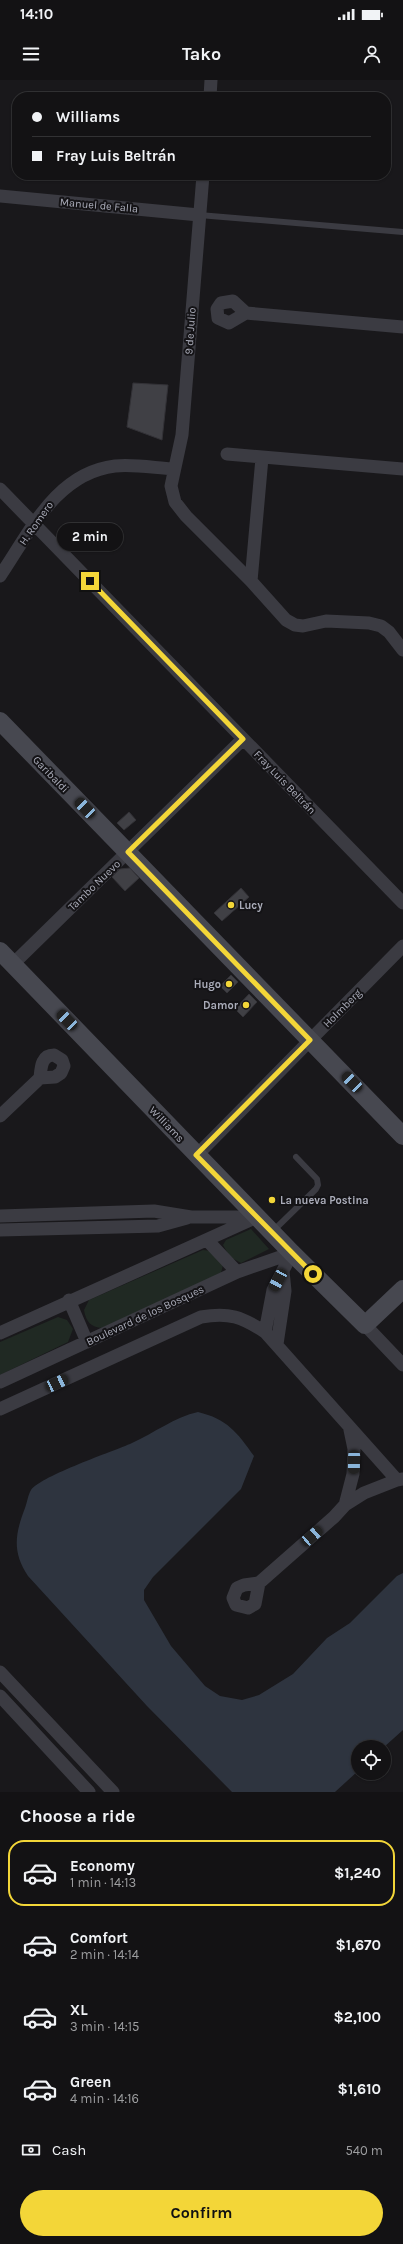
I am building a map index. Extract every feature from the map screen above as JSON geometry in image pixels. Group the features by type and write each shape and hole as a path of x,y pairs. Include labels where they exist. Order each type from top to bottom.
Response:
{"street":[{"path":"211,92 212,80"},
{"name":"9 de Julio","path":"202,180 182,436 171,486 179,508 251,581"},
{"name":"Manuel de Falla","path":"0,196 199,214"},
{"path":"246,313 403,327"},
{"path":"228,454 403,470"},
{"path":"262,458 251,581 286,620 295,625 303,626 326,621 369,623 381,626 389,632 403,650"},
{"name":"H. Romero","path":"0,576 46,507 63,490 78,479 98,469 117,466 174,469"},
{"name":"Fray Luis Beltrán","path":"0,489 403,903"},
{"name":"Garibaldi","path":"0,722 403,1136"},
{"name":"Tambo Nuevo","path":"13,964 243,739"},
{"name":"Holmberg","path":"196,1155 403,946"},
{"name":"Williams","path":"0,951 196,1155 403,1365"},
{"path":"0,1116 40,1078"},
{"path":"0,1216 154,1211 191,1217 257,1217"},
{"path":"0,1230 158,1226 191,1217"},
{"path":"0,1333 69,1300 257,1217"},
{"path":"207,1240 238,1272"},
{"path":"265,1332 273,1290 292,1253"},
{"name":"Boulevard de los Bosques","path":"0,1382 238,1272 292,1253"},
{"path":"277,1344 285,1291 283,1271"},
{"path":"365,1325 403,1289"},
{"path":"69,1300 87,1342"},
{"path":"0,1409 201,1316 216,1314 232,1316 247,1320 265,1332 277,1344 350,1430 400,1480"},
{"path":"345,1505 353,1474 354,1449 350,1430"},
{"path":"259,1584 334,1517 345,1505 380,1485 400,1480"},
{"path":"0,1672 113,1792"},
{"path":"0,1696 89,1792"}],"lane":[{"path":"199,214 403,232"},
{"path":"272,1232 318,1184 317,1179 296,1157"}],"shaded area":[{"path":"251,1229 269,1249 241,1263 230,1257 223,1245 226,1240"},
{"path":"203,1250 211,1251 223,1265 221,1273 102,1328 92,1325 86,1318 84,1310 89,1300"},
{"path":"58,1317 67,1320 73,1329 68,1342 0,1375 0,1342"},
{"path":"198,1412 217,1418 236,1433 254,1456 241,1489 153,1577 144,1590 144,1600 171,1646 205,1686 220,1696 242,1700 259,1695 293,1674 327,1638 350,1623 397,1576 403,1573 403,1730 391,1741 351,1740 351,1777 335,1792 232,1792 147,1706 28,1576 19,1559 17,1551 17,1535 19,1526 30,1492 38,1484 78,1464 132,1443 189,1414"}],"building":[{"path":"133,383 168,385 162,440 127,427"},
{"path":"129,812 136,820 124,830 117,823"},
{"path":"130,868 139,878 125,891 112,877 120,869"},
{"name":"Lucy","path":"241,888 249,897 222,921 214,913"},
{"name":"Hugo","path":"231,975 238,982 227,993 220,986"},
{"name":"Damor","path":"249,994 257,1002 243,1017 235,1009"}],"place":[{"name":"Lucy","path":"231,905"},
{"name":"Hugo","path":"229,984"},
{"name":"Damor","path":"246,1005"},
{"name":"La nueva Postina","path":"272,1200"}],"route":[{"path":"90,581 243,739 128,852 310,1040 196,1155 313,1274"}]}
